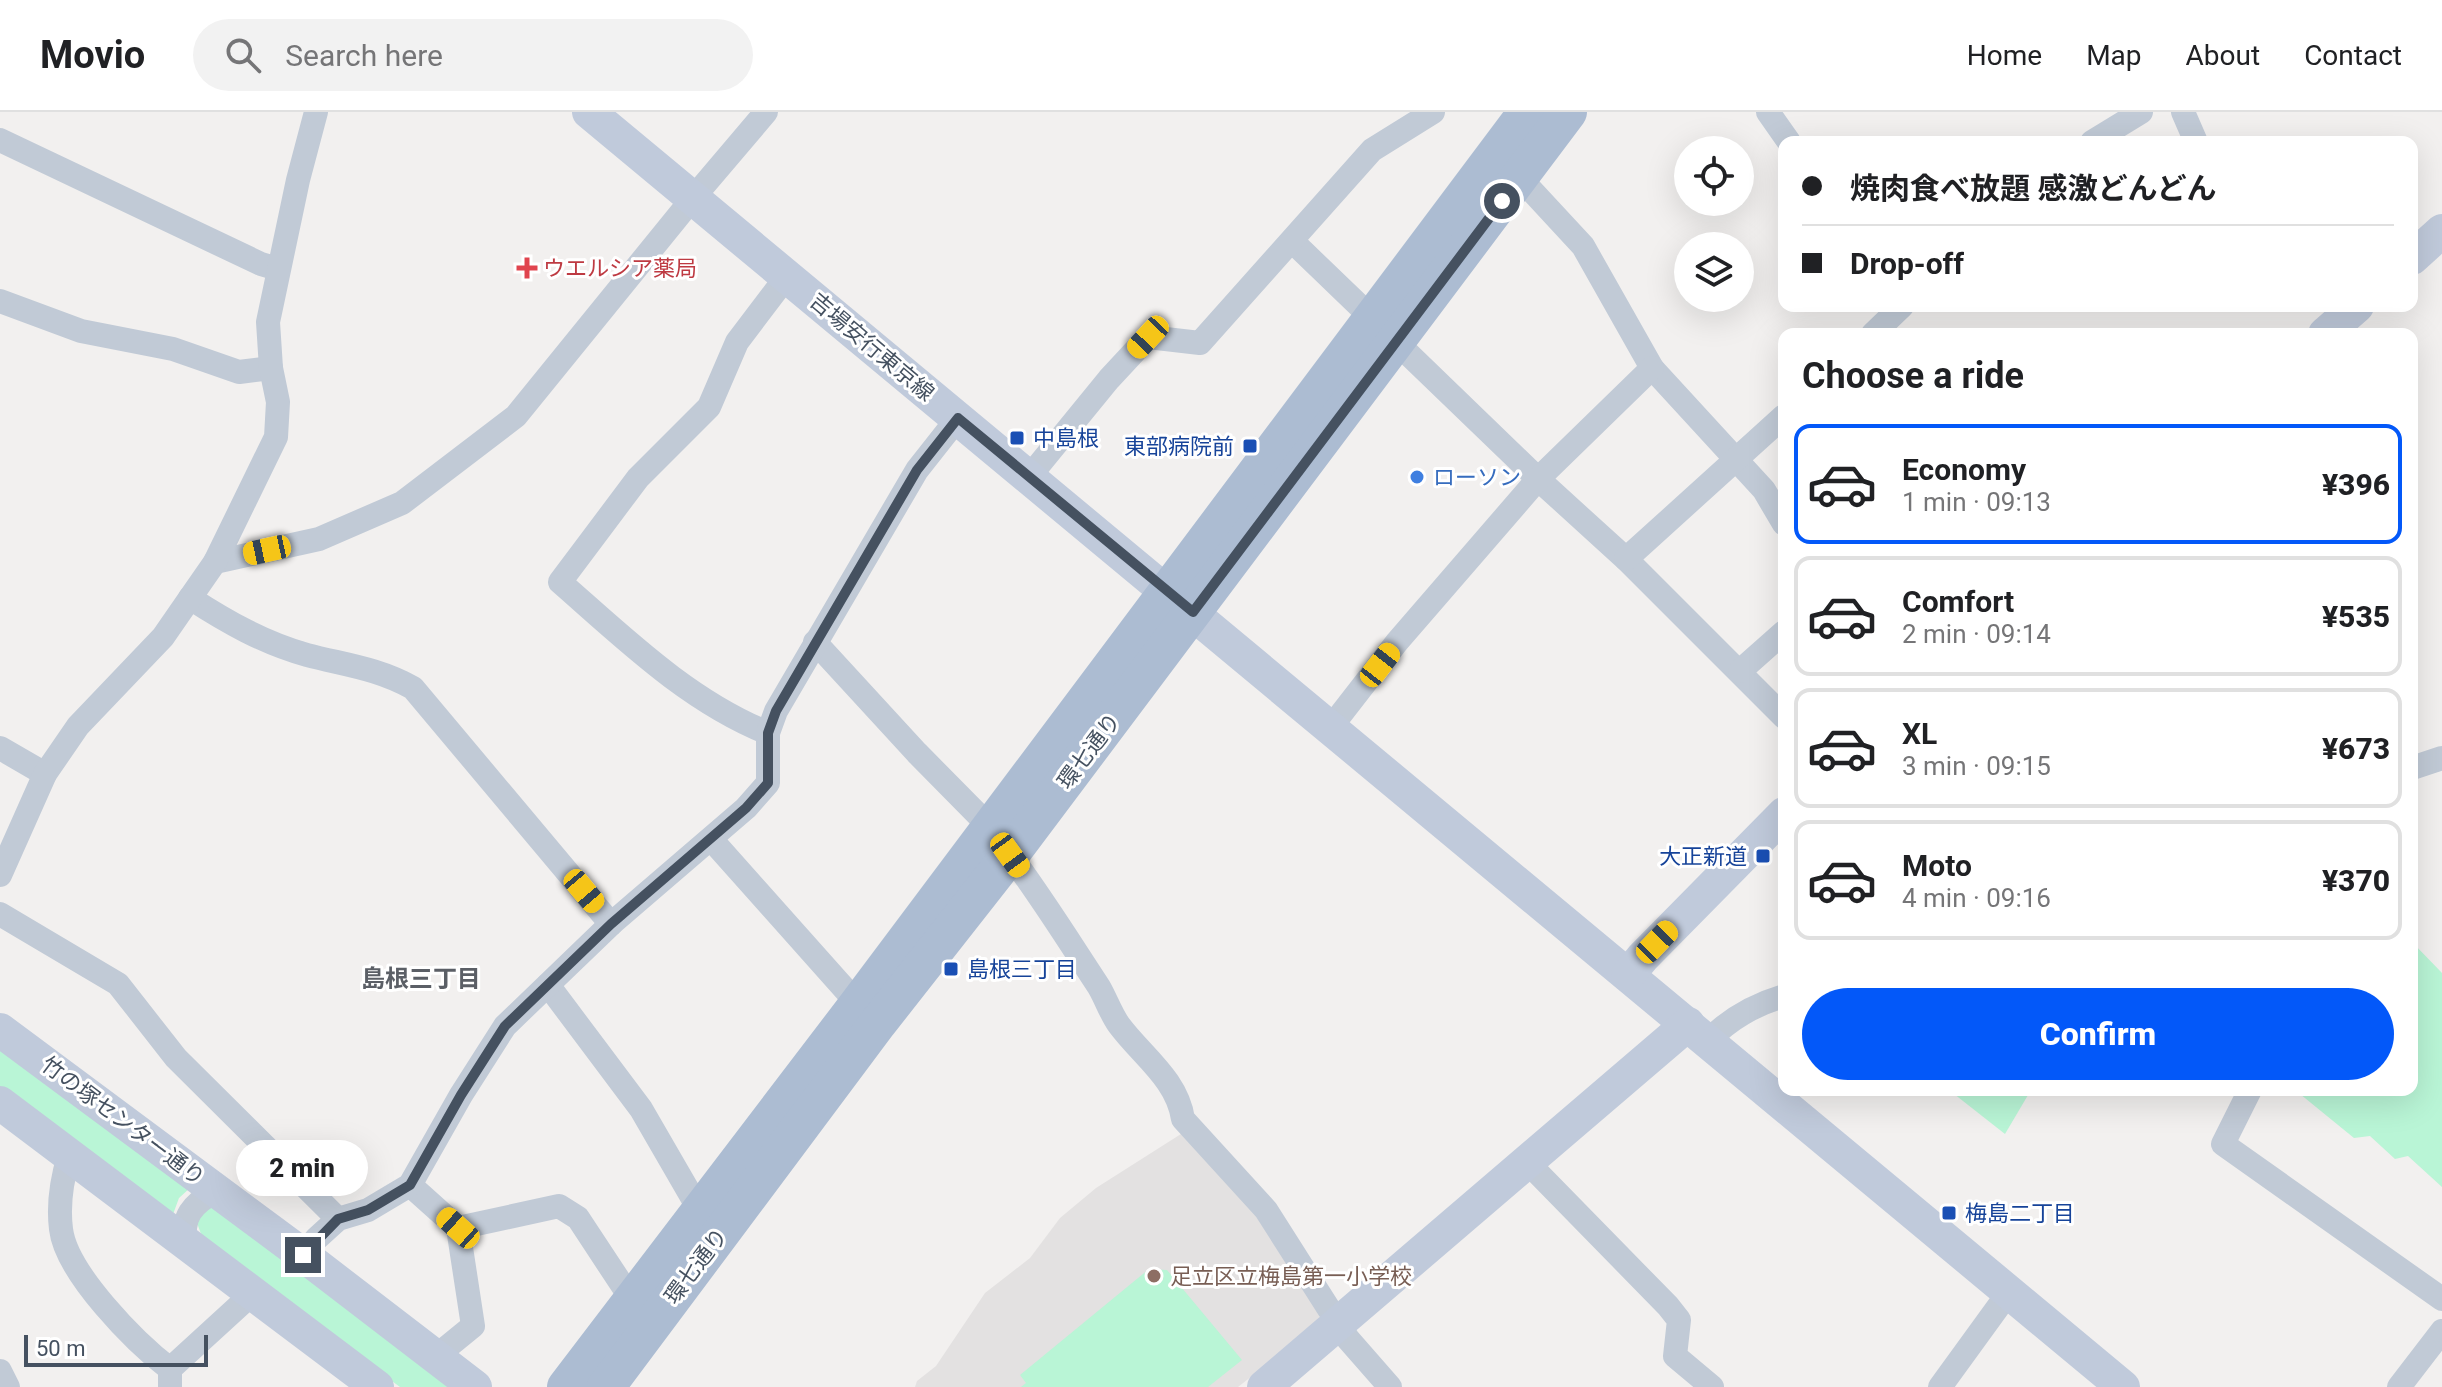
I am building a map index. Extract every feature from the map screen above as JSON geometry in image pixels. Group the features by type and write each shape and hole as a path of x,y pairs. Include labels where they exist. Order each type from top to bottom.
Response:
{"main road":[{"name":"環七通り","path":"606,1387 878,1023 1000,841 1384,330 1527,112"},
{"name":"環七通り","path":"1384,330 1519,177 1568,112"},
{"name":"環七通り","path":"566,1387 858,1004 1000,841"}],"street":[{"path":"0,875 45,774 78,726 163,637 215,562 276,437 278,402 271,368 268,322 311,123 316,112"},
{"name":"吉場安行東京線","path":"589,112 2123,1387"},
{"path":"215,562 319,539 402,503 516,416 766,112"},
{"path":"1029,477 1109,379 1148,337 1200,343 1372,150 1391,123 1433,112"},
{"path":"1768,112 1785,136"},
{"path":"2102,136 2141,112"},
{"path":"2183,112 2193,136"},
{"path":"0,140 261,264 278,269"},
{"path":"1519,177 1583,246 1652,368 1764,490 1778,514"},
{"path":"2418,253 2442,231"},
{"path":"1292,241 1538,479 1626,559 1778,711"},
{"path":"768,733 739,722 649,660 560,582 638,478 709,407 737,342 787,276"},
{"path":"0,301 81,331 173,349 239,372 271,368"},
{"path":"1879,328 1895,312"},
{"path":"1331,727 1397,642 1538,479 1652,368"},
{"path":"303,1255 338,1219 368,1210 410,1185 505,1026 611,924 746,808 768,783 768,733 776,711 917,470 958,418"},
{"path":"1626,559 1778,421"},
{"path":"190,598 228,623 263,640 305,654 388,674 413,688 611,924"},
{"path":"1740,671 1778,637"},
{"path":"815,642 1000,841 1058,923 1118,1023 1170,1083 1181,1104 1183,1119 1266,1210 1348,1339 1390,1387"},
{"path":"0,748 45,774"},
{"path":"2418,766 2442,758"},
{"path":"1628,975 1778,820"},
{"path":"711,839 858,1004"},
{"path":"0,914 118,984 176,1058 338,1219"},
{"path":"548,985 641,1109 700,1211"},
{"path":"1264,1387 1526,1161 1698,1032 1724,1024 1759,1004 1778,998"},
{"name":"竹の塚センター通り","path":"0,1030 475,1387"},
{"path":"2247,1096 2223,1144 2442,1299"},
{"path":"0,1103 377,1387"},
{"path":"69,1156 62,1180 61,1231 76,1267 112,1314 170,1378 252,1294"},
{"path":"1526,1161 1668,1306 1679,1320 1675,1356 1712,1387"},
{"path":"410,1185 458,1228 473,1326 435,1357"},
{"path":"186,1244 184,1221 189,1211 196,1202 216,1191"},
{"path":"458,1228 559,1206 578,1218 632,1300"},
{"path":"1940,1387 2009,1292"},
{"path":"2399,1387 2442,1331"},
{"path":"0,1371 8,1387"}],"shaded area":[{"name":"足立区立梅島第一小学校","path":"1181,1134 1268,1223 1321,1308 1318,1324 1238,1387 915,1387 917,1381 936,1366 985,1293 1030,1258 1060,1218 1096,1188"}],"green space":[{"path":"2418,948 2442,973 2442,1187 2408,1156 2395,1159 2370,1136 2354,1138 2302,1096 2418,1096"},
{"path":"0,1037 191,1187 179,1198 172,1217 0,1089"},
{"path":"1957,1096 2027,1096 2005,1134"},
{"path":"221,1203 458,1387 400,1387 204,1242 197,1223 204,1209"},
{"path":"1149,1269 1167,1270 1242,1360 1208,1387 1021,1387 1026,1383 1020,1375"}],"place":[{"name":"ウエルシア薬局","path":"527,268"},
{"name":"中島根","path":"1017,438"},
{"name":"東部病院前","path":"1250,446"},
{"name":"ローソン","path":"1417,477"},
{"name":"大正新道","path":"1763,856"},
{"name":"島根三丁目","path":"951,969"},
{"name":"梅島二丁目","path":"1949,1213"},
{"name":"足立区立梅島第一小学校","path":"1154,1276"}],"district":[{"name":"島根三丁目","path":"421,979"}],"route":[{"path":"303,1255 338,1219 368,1210 410,1185 505,1026 611,924 746,808 768,783 768,733 776,711 917,470 958,418 1193,612 1502,201"}]}
